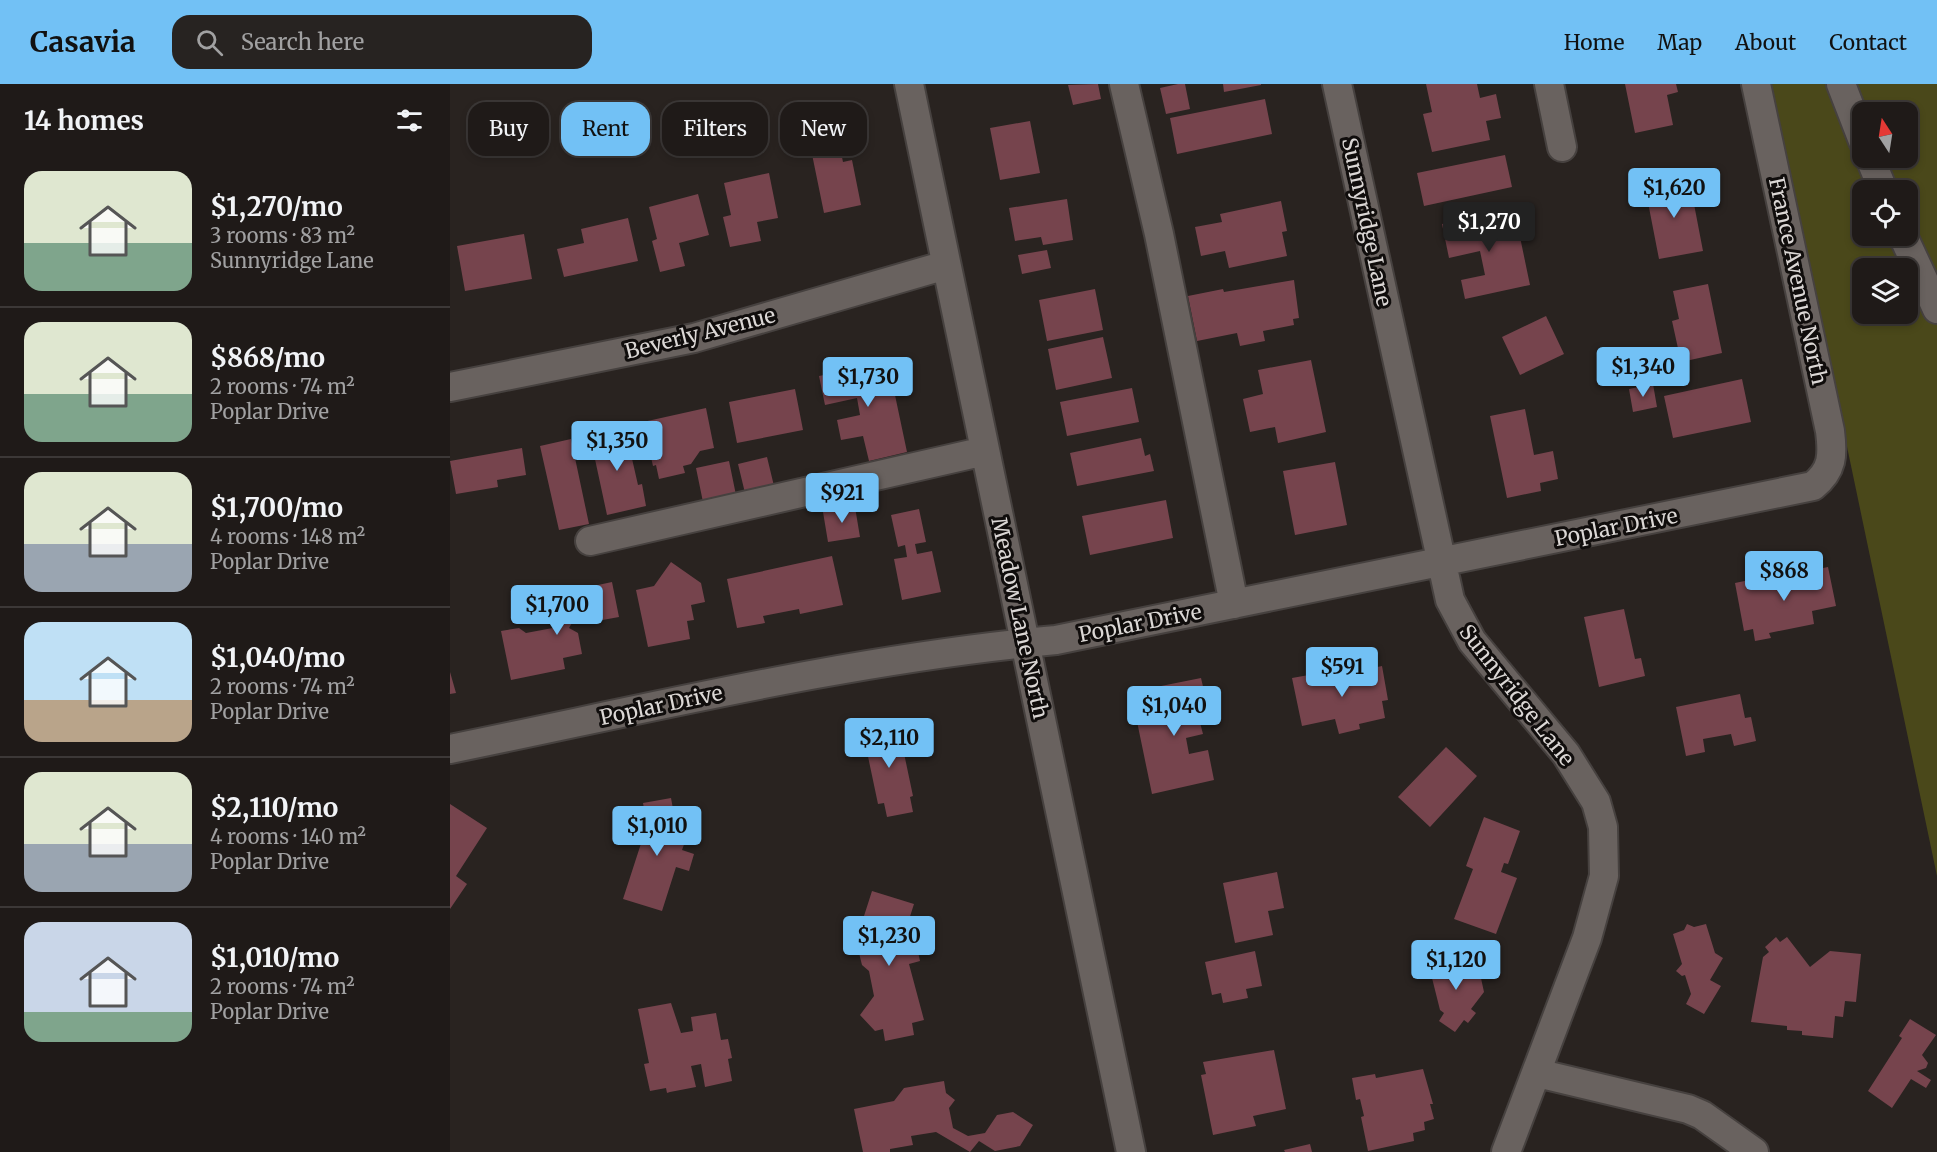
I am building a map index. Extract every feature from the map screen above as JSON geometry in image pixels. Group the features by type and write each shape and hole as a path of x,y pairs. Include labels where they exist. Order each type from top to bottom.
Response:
{"street":[{"name":"Meadow Lane North","path":"909,84 1131,1152"},
{"path":"1124,84 1159,234 1234,604"},
{"name":"Sunnyridge Lane","path":"1337,84 1450,600 1460,622 1566,754 1596,802 1603,827 1604,876 1587,938 1538,1073 1506,1152"},
{"path":"1549,84 1562,147"},
{"name":"France Avenue North","path":"1756,84 1830,431 1832,449 1830,468 1825,477"},
{"path":"1841,84 1852,112"},
{"path":"1908,246 1937,309"},
{"name":"Beverly Avenue","path":"450,387 694,338 946,265"},
{"path":"590,541 985,451"},
{"name":"Poplar Drive","path":"450,749 778,679 1056,640 1799,491 1813,486 1825,477"},
{"path":"1538,1073 1688,1109 1712,1121 1754,1152"}],"shaded area":[{"path":"1771,84 1937,84 1937,876"}],"building":[{"path":"1098,84 1101,99 1073,105 1068,85"},
{"path":"1185,84 1190,109 1166,114 1160,88"},
{"path":"1223,84 1261,84 1261,85 1224,92"},
{"path":"1426,84 1477,84 1480,98 1496,94 1501,118 1486,121 1490,140 1432,152 1423,114 1432,112"},
{"path":"1625,84 1676,84 1678,92 1667,95 1673,125 1635,133"},
{"path":"1265,99 1272,134 1177,154 1170,118"},
{"path":"1030,121 1040,173 1000,180 990,128"},
{"path":"1505,155 1512,187 1424,206 1417,173"},
{"path":"812,156 842,156 843,162 852,160 861,205 824,213"},
{"path":"769,173 778,218 757,222 761,241 730,247 723,217 731,215 724,183"},
{"path":"1689,178 1703,251 1659,259 1645,187"},
{"path":"698,194 709,235 679,243 685,266 660,272 652,241 657,239 649,207"},
{"path":"1067,199 1073,240 1043,245 1041,237 1015,241 1009,208"},
{"path":"1281,201 1287,231 1282,232 1287,256 1229,268 1225,251 1201,256 1195,227 1222,222 1220,214"},
{"path":"1509,210 1515,238 1520,237 1530,285 1465,299 1461,280 1485,275 1480,251 1449,258 1442,224"},
{"path":"628,218 638,261 564,277 557,249 584,243 581,229"},
{"path":"524,234 532,279 465,291 457,246"},
{"path":"1047,250 1051,268 1022,274 1018,255"},
{"path":"1294,280 1299,318 1293,319 1294,325 1263,331 1265,341 1240,346 1237,333 1197,341 1188,296"},
{"path":"1708,284 1722,353 1681,362 1672,321 1679,319 1673,291"},
{"path":"1095,289 1103,330 1047,341 1039,300"},
{"path":"1546,316 1564,354 1520,375 1502,337"},
{"path":"1103,337 1112,378 1056,390 1048,349"},
{"path":"1311,360 1326,432 1278,443 1275,427 1250,432 1243,399 1263,394 1258,370"},
{"path":"888,362 907,452 869,461 863,436 841,440 837,420 860,415 857,398 825,405 819,376"},
{"path":"1742,379 1751,422 1673,438 1664,396"},
{"path":"1653,384 1657,407 1633,412 1629,389"},
{"path":"1132,388 1139,422 1067,436 1060,402"},
{"path":"795,389 803,430 737,443 729,402"},
{"path":"706,408 714,448 700,451 691,464 683,466 685,473 659,479 656,465 653,466 643,422"},
{"path":"1525,409 1534,455 1553,451 1558,479 1540,483 1541,491 1507,498 1490,416"},
{"path":"625,428 638,485 642,484 646,506 607,515 590,436"},
{"path":"1141,438 1145,456 1150,454 1154,471 1077,486 1070,453"},
{"path":"571,439 589,524 559,530 540,446"},
{"path":"522,448 526,475 497,480 498,487 456,494 450,461"},
{"path":"767,457 774,486 745,493 738,464"},
{"path":"729,461 736,495 703,502 696,468"},
{"path":"1335,462 1347,525 1295,535 1283,471"},
{"path":"1166,500 1173,538 1090,555 1082,516"},
{"path":"855,507 860,537 828,542 823,512"},
{"path":"919,509 926,542 915,544 917,554 932,551 941,592 902,600 894,559 907,557 905,545 898,547 891,515"},
{"path":"832,556 843,605 800,614 799,609 763,616 765,623 737,628 727,579"},
{"path":"671,562 701,583 705,602 691,605 694,620 687,621 690,639 648,647 636,590 654,586"},
{"path":"1828,567 1836,606 1812,611 1814,624 1769,633 1771,638 1755,641 1753,629 1744,631 1735,583 1773,575 1775,583 1786,581 1785,576"},
{"path":"612,582 619,617 597,621 579,611 569,628 578,633 582,654 563,658 565,669 511,680 501,631 519,628 526,633 558,627 584,588"},
{"path":"1624,609 1635,659 1641,658 1645,676 1599,687 1584,617"},
{"path":"1382,666 1388,700 1382,701 1385,718 1359,724 1360,729 1339,734 1335,719 1302,726 1292,678 1348,668 1349,673"},
{"path":"450,672 456,693 450,694"},
{"path":"1201,678 1209,712 1198,715 1203,734 1186,738 1189,754 1208,750 1214,780 1152,794 1134,707 1159,702 1156,687"},
{"path":"1740,694 1745,718 1751,717 1756,741 1734,746 1731,734 1703,739 1705,752 1686,756 1676,707"},
{"path":"893,722 896,740 901,739 913,796 910,797 913,812 887,817 884,803 878,804 862,728"},
{"path":"1446,747 1477,776 1430,827 1398,797"},
{"path":"671,798 678,836 686,839 682,850 694,854 689,871 676,867 662,911 623,899 647,825 643,803"},
{"path":"450,804 487,828 456,876 467,884 450,909"},
{"path":"1484,817 1520,831 1508,864 1504,863 1501,872 1517,878 1496,934 1454,919 1473,869 1466,866"},
{"path":"1277,872 1284,908 1268,911 1273,935 1235,943 1223,883"},
{"path":"872,891 914,904 903,933 907,954 918,952 920,961 909,964 924,1020 912,1023 914,1035 885,1041 883,1029 875,1031 860,1015 874,996 869,971 862,965 856,941"},
{"path":"1687,924 1694,927 1706,924 1715,953 1723,958 1710,980 1721,986 1704,1014 1686,1004 1691,994 1685,975 1682,976 1676,971 1682,964 1673,934 1684,930"},
{"path":"1776,937 1780,942 1787,937 1810,967 1830,951 1861,954 1856,1002 1845,1001 1843,1017 1835,1016 1833,1038 1802,1035 1802,1031 1787,1030 1787,1026 1751,1022 1763,957 1769,952 1765,947"},
{"path":"1255,951 1262,986 1246,989 1248,998 1223,1003 1221,993 1212,995 1205,962"},
{"path":"1451,957 1453,969 1471,965 1479,969 1484,992 1471,1009 1476,1013 1468,1023 1464,1020 1455,1032 1439,1021 1444,1013 1440,1010 1428,962"},
{"path":"671,1003 681,1033 693,1031 691,1017 716,1013 721,1040 728,1039 732,1058 728,1059 732,1081 705,1087 701,1064 691,1066 696,1087 667,1093 666,1088 650,1091 644,1064 649,1063 638,1009"},
{"path":"1910,1019 1936,1035 1922,1055 1928,1063 1926,1068 1917,1071 1931,1080 1926,1088 1911,1079 1892,1108 1868,1091 1902,1038 1899,1036"},
{"path":"1274,1050 1286,1109 1253,1116 1256,1126 1213,1135 1201,1075 1206,1074 1203,1062"},
{"path":"1423,1069 1433,1104 1430,1104 1434,1119 1424,1122 1425,1130 1413,1133 1414,1141 1368,1151 1361,1117 1364,1116 1360,1099 1356,1100 1352,1078 1375,1074 1376,1078"},
{"path":"944,1081 946,1093 955,1100 949,1108 953,1128 968,1136 985,1133 997,1115 1013,1112 1033,1125 1020,1146 995,1151 979,1141 970,1152 936,1132 911,1136 913,1145 890,1149 890,1152 863,1152 854,1109 894,1101 904,1088"},
{"path":"1310,1144 1312,1152 1285,1152 1284,1150"}]}
